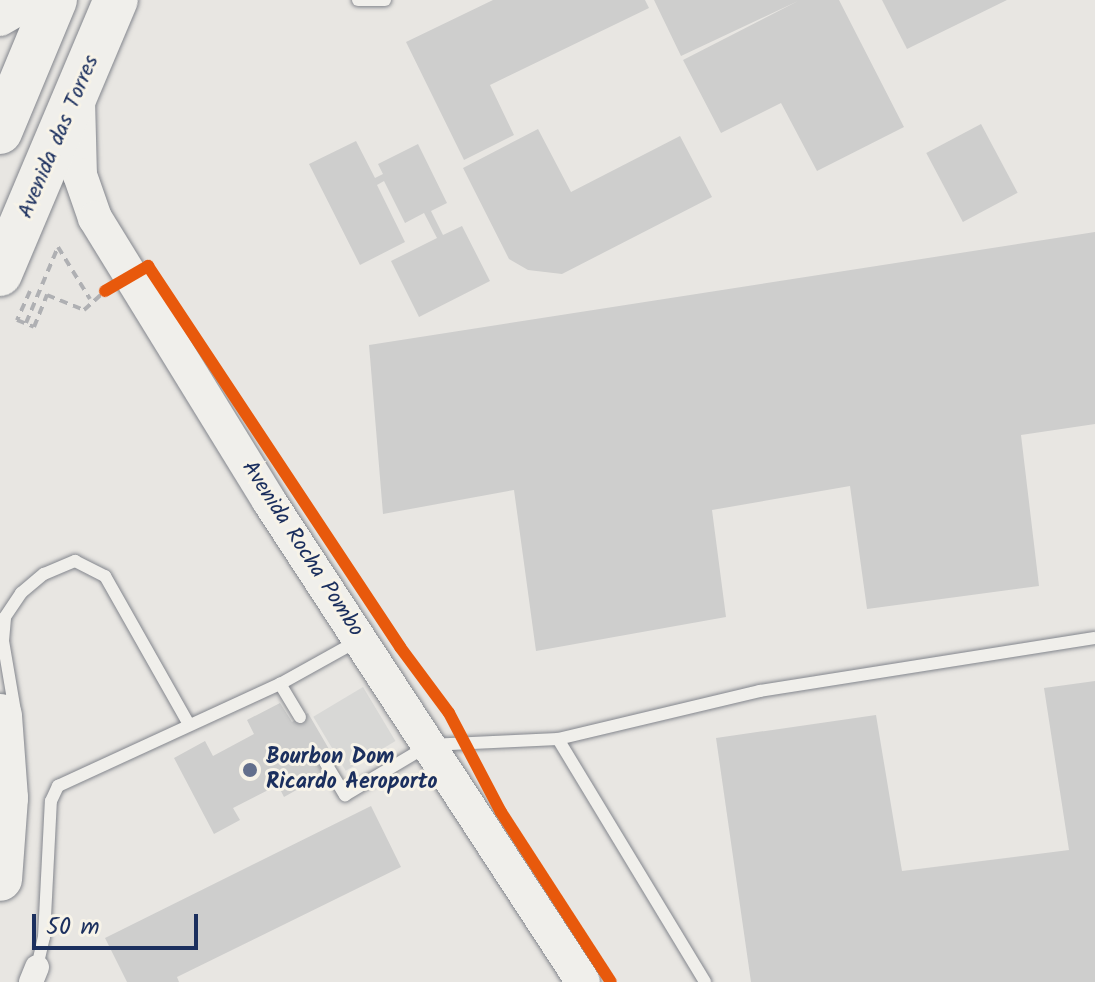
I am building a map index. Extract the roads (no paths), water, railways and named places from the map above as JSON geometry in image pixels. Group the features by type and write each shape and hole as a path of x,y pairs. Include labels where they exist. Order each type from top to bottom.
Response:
{"highway":[{"path":"0,132 55,0"},
{"name":"Avenida das Torres","path":"0,274 116,0"},
{"path":"0,716 4,762 0,879"}],"main road":[{"path":"0,19 33,0"},
{"name":"Avenida Rocha Pombo","path":"78,94 78,155 85,196 117,284 360,639 583,982"}],"lane":[{"path":"358,0 385,0"},
{"path":"4,762 15,740 16,707 3,641 5,617 21,593 44,574 75,561 105,576 188,723"},
{"path":"325,762 345,795 429,745 558,739 760,691 1095,638"},
{"path":"34,974 44,937 51,801 58,786 188,723 280,684 360,639"},
{"path":"280,684 300,717"},
{"path":"558,739 705,982"}],"place":[{"name":"Bourbon Dom Ricardo Aeroporto","path":"250,770"}]}
